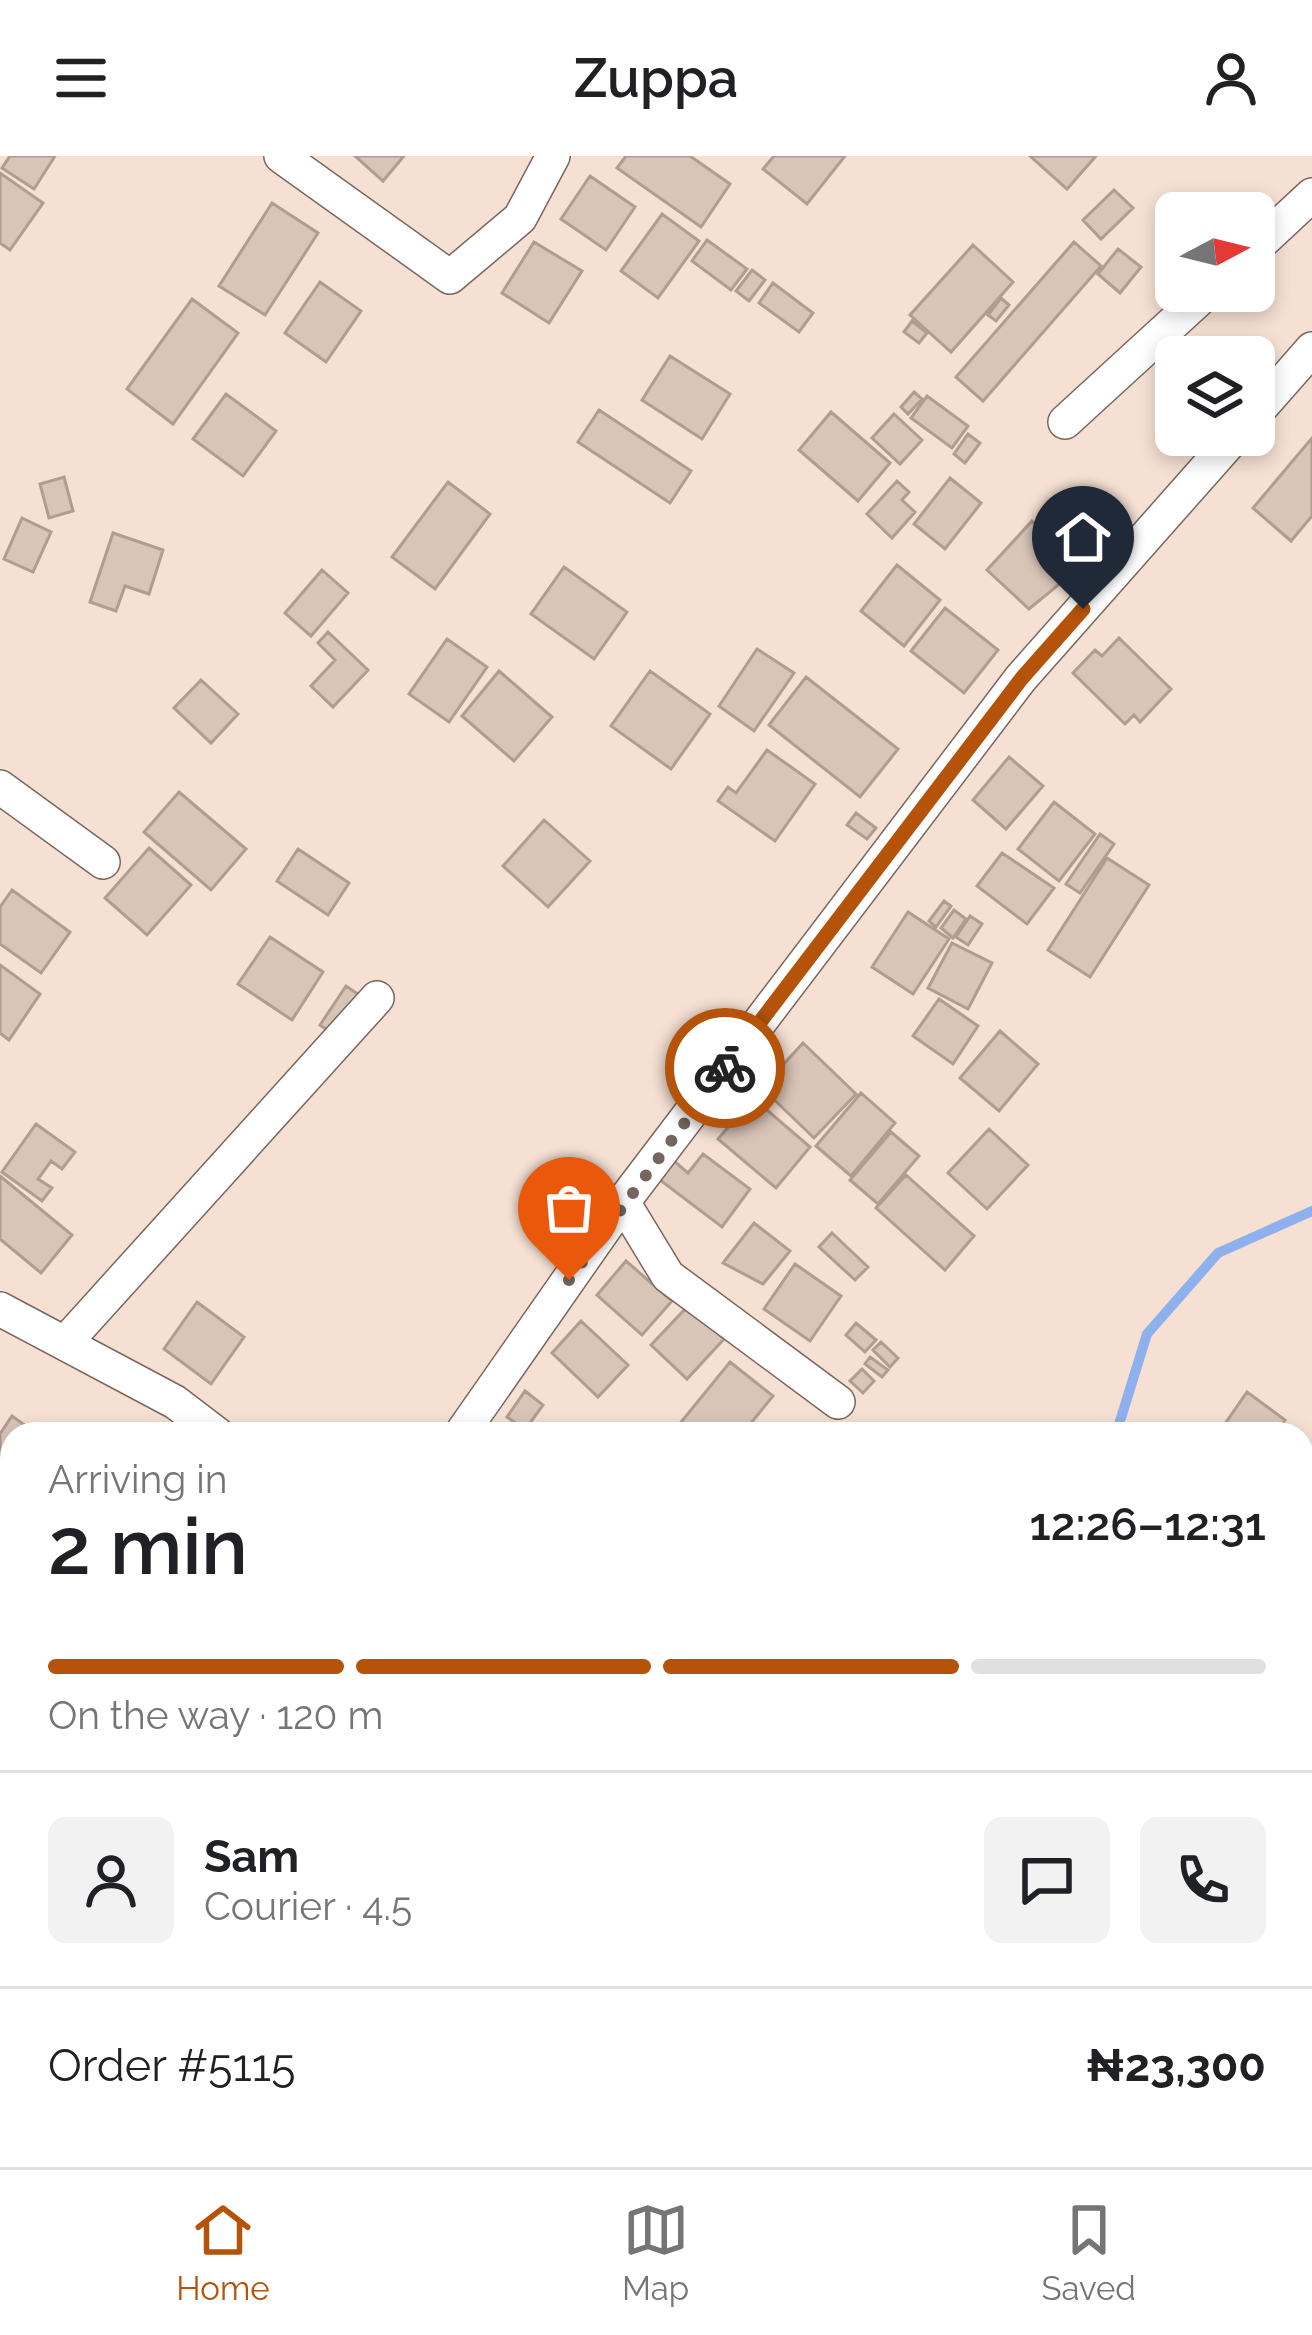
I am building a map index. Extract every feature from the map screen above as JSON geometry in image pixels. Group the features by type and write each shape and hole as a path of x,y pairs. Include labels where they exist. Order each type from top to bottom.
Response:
{"street":[{"path":"281,156 450,277 520,218 554,156"},
{"path":"1275,230 1312,196"},
{"path":"1065,422 1185,312"},
{"path":"1275,391 1312,349"},
{"path":"468,1422 623,1202 1022,678 1218,456"},
{"path":"0,787 103,862"},
{"path":"65,1343 376,998"},
{"path":"623,1202 668,1276 838,1402"},
{"path":"0,1309 175,1402 202,1422"}],"building":[{"path":"10,156 55,156 34,189 2,168"},
{"path":"355,156 404,156 383,181"},
{"path":"626,156 690,156 730,184 701,227 617,168"},
{"path":"774,156 845,156 807,204 763,169"},
{"path":"1030,156 1096,156 1067,189"},
{"path":"0,173 43,203 10,250 0,243"},
{"path":"590,176 635,207 606,250 561,219"},
{"path":"1114,190 1133,208 1101,239 1083,220"},
{"path":"272,203 318,233 265,315 219,286"},
{"path":"662,214 699,241 658,298 621,271"},
{"path":"707,240 747,269 731,290 692,261"},
{"path":"534,242 582,271 549,323 502,293"},
{"path":"1074,242 1101,266 983,401 956,377"},
{"path":"973,245 1013,282 951,352 910,315"},
{"path":"1118,249 1141,267 1120,293 1098,274"},
{"path":"752,270 765,280 749,301 736,291"},
{"path":"320,282 361,311 326,362 285,333"},
{"path":"773,283 813,313 799,332 759,303"},
{"path":"1001,298 1009,305 996,321 988,315"},
{"path":"192,299 238,333 173,424 127,389"},
{"path":"912,321 927,333 919,343 904,332"},
{"path":"670,356 730,394 702,439 642,400"},
{"path":"914,392 922,399 908,414 901,407"},
{"path":"226,394 276,431 243,476 193,439"},
{"path":"927,396 968,426 952,448 911,418"},
{"path":"599,410 691,471 670,503 578,442"},
{"path":"831,412 890,463 858,501 799,450"},
{"path":"894,414 922,440 900,464 872,438"},
{"path":"968,434 980,443 965,463 954,454"},
{"path":"1312,438 1312,516 1291,541 1253,508"},
{"path":"64,477 73,511 49,518 40,484"},
{"path":"950,478 981,503 945,549 914,524"},
{"path":"897,481 909,492 902,500 915,512 892,538 867,514"},
{"path":"448,482 490,514 435,589 392,557"},
{"path":"22,518 51,532 33,572 4,559"},
{"path":"1032,521 1074,560 1057,577 1062,582 1029,609 987,570"},
{"path":"113,533 163,550 149,594 125,586 116,611 90,602"},
{"path":"897,565 940,600 904,646 861,611"},
{"path":"564,567 627,612 594,659 531,614"},
{"path":"322,570 348,593 311,636 285,613"},
{"path":"945,608 998,650 964,693 911,651"},
{"path":"328,632 368,670 333,707 311,686 335,660 318,643"},
{"path":"1119,638 1171,689 1140,722 1134,715 1125,724 1073,673 1095,650 1102,656"},
{"path":"447,639 487,667 449,722 409,694"},
{"path":"757,649 794,673 754,731 719,706"},
{"path":"499,671 552,717 514,761 462,716"},
{"path":"650,671 710,714 671,769 611,726"},
{"path":"806,677 898,749 860,797 769,725"},
{"path":"201,680 238,714 211,743 174,708"},
{"path":"767,750 815,784 775,841 718,801 728,787 736,793"},
{"path":"1009,757 1043,786 1006,829 973,800"},
{"path":"179,792 246,849 211,890 144,832"},
{"path":"1054,802 1095,834 1059,881 1018,849"},
{"path":"856,813 876,828 867,839 847,825"},
{"path":"544,820 590,861 548,907 503,866"},
{"path":"1100,834 1114,844 1080,893 1066,884"},
{"path":"149,848 191,885 147,935 105,898"},
{"path":"298,849 349,883 328,915 277,881"},
{"path":"1002,853 1054,888 1027,924 977,886"},
{"path":"1107,858 1149,885 1090,977 1048,950"},
{"path":"12,890 70,932 41,973 0,944 0,907"},
{"path":"944,901 951,906 936,927 929,921"},
{"path":"954,910 966,919 953,938 941,928"},
{"path":"908,912 949,939 913,994 872,967"},
{"path":"970,916 982,924 968,945 956,937"},
{"path":"270,937 323,972 292,1020 238,984"},
{"path":"952,943 992,963 968,1009 928,988"},
{"path":"0,965 40,994 9,1040 0,1033"},
{"path":"346,986 362,997 336,1036 320,1025"},
{"path":"939,999 978,1026 953,1064 913,1036"},
{"path":"1000,1031 1038,1064 999,1111 960,1078"},
{"path":"803,1043 856,1094 814,1138 762,1088"},
{"path":"861,1093 895,1123 851,1176 816,1146"},
{"path":"753,1098 810,1147 776,1188 718,1139"},
{"path":"36,1124 75,1152 62,1169 51,1161 38,1179 52,1188 42,1201 2,1172"},
{"path":"989,1129 1028,1165 987,1209 948,1173"},
{"path":"891,1132 919,1156 878,1204 850,1180"},
{"path":"703,1154 750,1189 722,1227 660,1180 674,1161 688,1173"},
{"path":"906,1175 974,1236 945,1270 876,1208"},
{"path":"0,1176 72,1235 41,1273 0,1239"},
{"path":"754,1223 790,1251 763,1284 723,1263"},
{"path":"832,1233 868,1267 855,1280 819,1247"},
{"path":"626,1261 672,1301 642,1335 597,1295"},
{"path":"795,1264 841,1296 810,1341 764,1309"},
{"path":"197,1302 244,1337 211,1384 164,1349"},
{"path":"689,1305 724,1339 687,1379 651,1345"},
{"path":"581,1321 628,1365 598,1397 552,1353"},
{"path":"856,1323 876,1340 865,1352 846,1335"},
{"path":"881,1342 898,1358 890,1367 873,1350"},
{"path":"870,1357 888,1370 882,1377 865,1364"},
{"path":"730,1362 773,1396 752,1422 681,1422"},
{"path":"862,1369 874,1381 863,1393 850,1381"},
{"path":"525,1391 543,1405 531,1422 507,1417"},
{"path":"1247,1392 1285,1420 1284,1422 1226,1422"}],"waterway":[{"path":"1120,1422 1147,1334 1218,1253 1312,1211"}],"way so far":[{"path":"569,1280 725,1068"}],"route":[{"path":"725,1068 1022,678 1083,609"}]}
